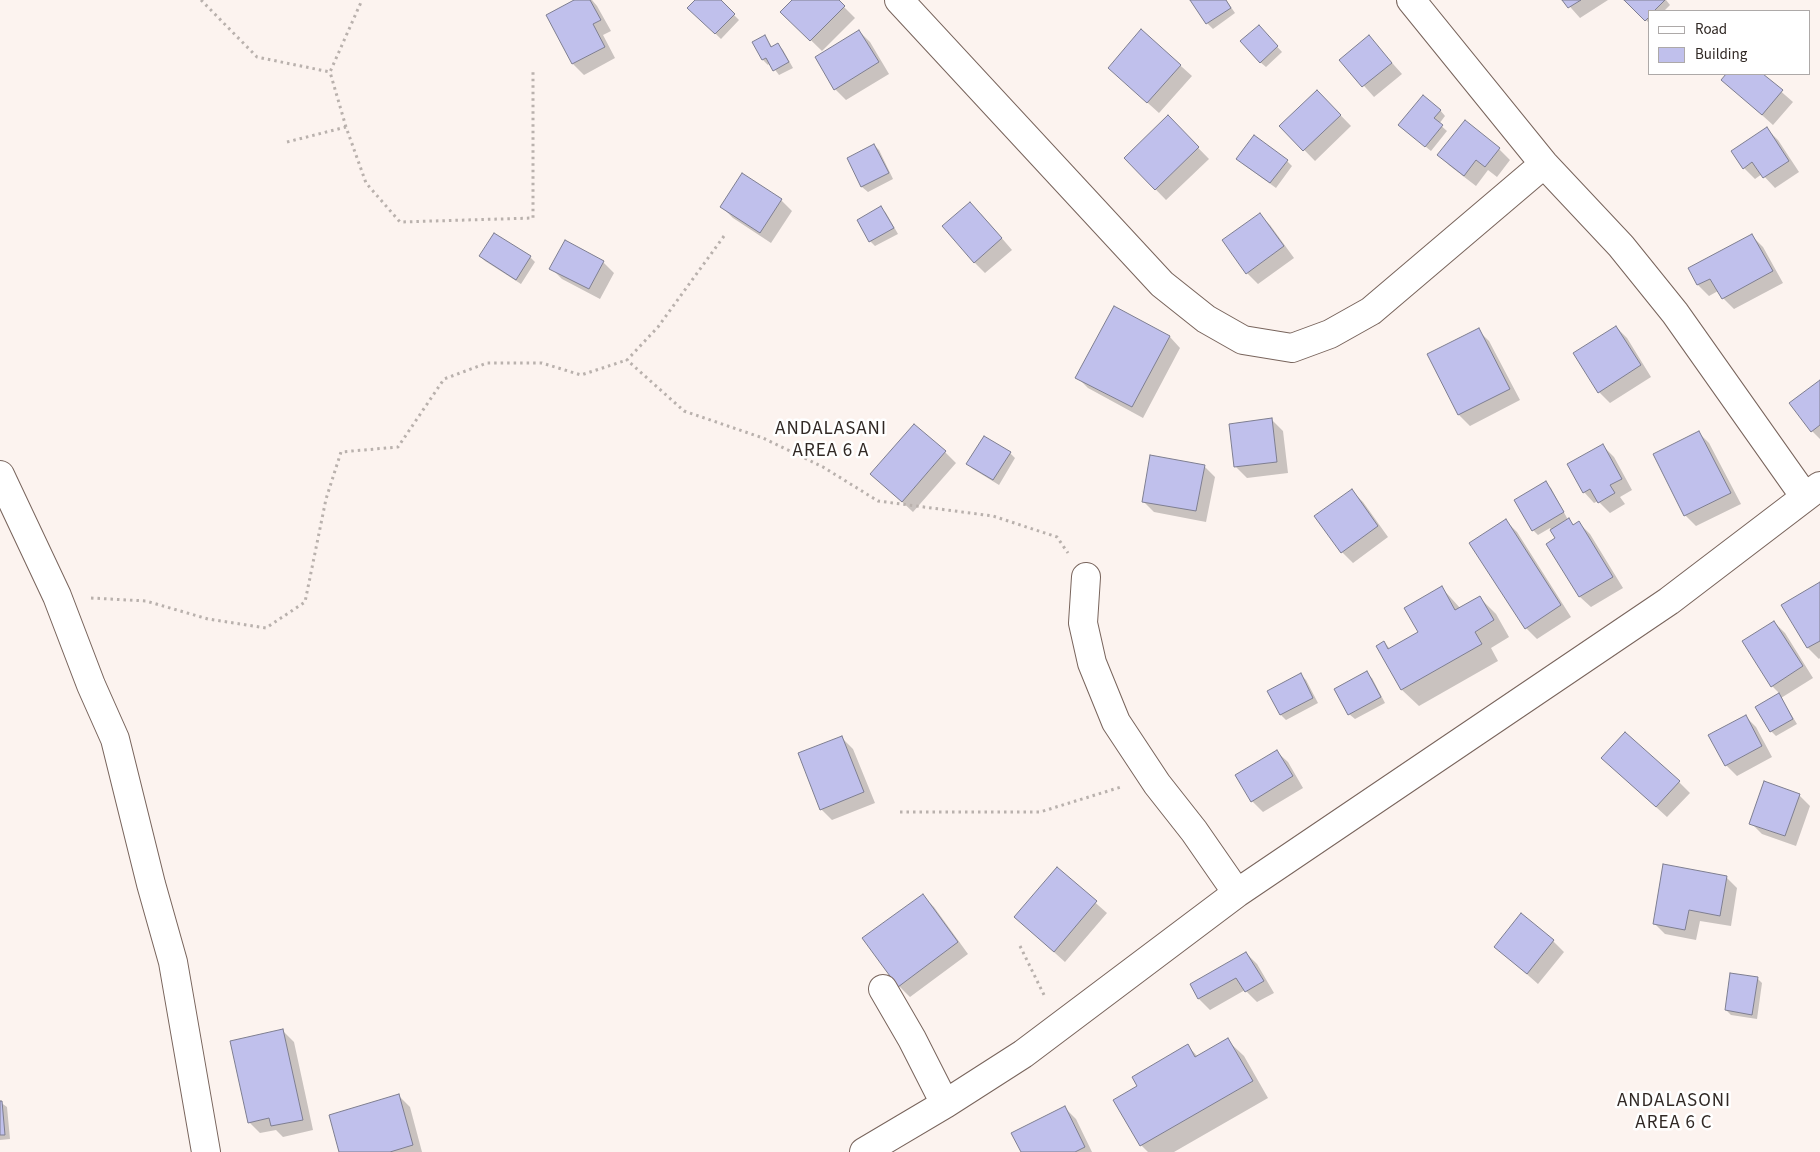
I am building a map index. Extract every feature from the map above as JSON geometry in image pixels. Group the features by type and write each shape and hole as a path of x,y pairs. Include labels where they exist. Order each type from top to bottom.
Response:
{"street":[{"path":"900,0 1162,284 1206,319 1242,340 1292,348 1330,334 1370,312 1544,164"},
{"path":"864,1152 945,1104 1023,1054 1237,893 1669,601 1812,492 1675,313 1621,246 1544,164 1411,0"},
{"path":"0,475 57,596 115,739 151,884 173,962 206,1152"},
{"path":"1086,577 1084,623 1092,663 1116,722 1158,784 1194,831 1237,893"},
{"path":"883,989 912,1039 945,1104"}],"path":[{"path":"201,0 257,57 330,72"},
{"path":"362,0 330,72 346,127 366,183 400,222 533,218 532,71"},
{"path":"287,142 346,127"},
{"path":"57,596 146,601 208,619 266,628 305,602 326,499 341,452 398,447 444,379 487,363 542,363 581,375 627,360 658,327 724,236"},
{"path":"627,360 684,411 762,438 823,467 878,501 993,516 1057,537 1086,577"},
{"path":"900,812 1040,812 1126,786 1158,784"},
{"path":"1020,946 1035,974 1058,1028"}],"building":[{"path":"574,0 590,0 601,20 593,24 605,47 572,64 546,15"},
{"path":"695,0 721,0 735,14 715,34 687,8"},
{"path":"792,0 839,0 845,6 810,41 780,12"},
{"path":"1190,0 1226,0 1231,8 1206,24"},
{"path":"1562,0 1581,0 1568,8"},
{"path":"1624,0 1665,0 1655,10 1648,10 1648,18 1645,21"},
{"path":"1259,25 1278,46 1260,63 1240,41"},
{"path":"1141,29 1181,65 1147,103 1108,68"},
{"path":"859,30 879,62 834,90 815,57"},
{"path":"765,35 771,47 778,43 789,62 773,71 766,58 762,60 752,42"},
{"path":"1369,35 1392,63 1362,87 1339,60"},
{"path":"1725,75 1764,75 1783,90 1762,115 1721,80"},
{"path":"1317,90 1341,115 1303,151 1279,126"},
{"path":"1423,95 1441,110 1434,118 1443,125 1425,147 1398,125"},
{"path":"1168,115 1199,147 1155,190 1124,158"},
{"path":"1465,120 1500,148 1485,167 1476,160 1464,176 1437,155"},
{"path":"1767,127 1789,161 1763,178 1752,162 1743,169 1731,151"},
{"path":"1254,135 1288,160 1270,183 1236,159"},
{"path":"874,144 889,173 861,187 847,158"},
{"path":"742,173 782,199 760,233 720,207"},
{"path":"970,202 1002,238 974,263 942,226"},
{"path":"881,206 894,228 869,242 857,220"},
{"path":"1260,213 1284,246 1246,274 1222,240"},
{"path":"494,233 531,256 516,280 479,256"},
{"path":"1752,234 1773,271 1722,299 1710,279 1697,285 1688,268"},
{"path":"565,240 604,261 589,289 549,269"},
{"path":"1114,306 1170,336 1132,407 1075,378"},
{"path":"1616,326 1641,365 1598,393 1573,353"},
{"path":"1479,328 1510,389 1458,415 1427,354"},
{"path":"1820,380 1820,425 1811,432 1789,403"},
{"path":"1272,418 1277,462 1234,467 1229,424"},
{"path":"914,424 946,451 902,502 870,474"},
{"path":"1699,431 1731,493 1684,516 1653,454"},
{"path":"984,436 1011,452 993,480 966,464"},
{"path":"1603,444 1622,479 1610,485 1615,493 1598,503 1590,489 1583,493 1567,464"},
{"path":"1150,455 1205,465 1196,511 1142,502"},
{"path":"1546,481 1564,512 1532,531 1514,500"},
{"path":"1352,489 1378,526 1341,553 1314,516"},
{"path":"1569,518 1573,525 1579,521 1613,577 1579,597 1546,544 1555,538 1550,530"},
{"path":"1506,519 1561,605 1525,629 1469,543"},
{"path":"1820,582 1820,641 1807,648 1781,605"},
{"path":"1442,586 1455,610 1480,596 1494,620 1475,632 1482,644 1401,690 1376,646 1384,641 1388,649 1418,632 1404,608"},
{"path":"1774,621 1803,666 1771,687 1742,641"},
{"path":"1367,671 1381,697 1348,715 1334,689"},
{"path":"1301,673 1313,698 1280,715 1267,691"},
{"path":"1779,693 1793,719 1770,732 1755,707"},
{"path":"1746,715 1762,746 1725,766 1708,735"},
{"path":"1625,732 1680,781 1656,807 1601,758"},
{"path":"842,736 864,792 820,810 798,753"},
{"path":"1277,750 1293,776 1251,802 1235,775"},
{"path":"1764,781 1800,794 1785,836 1749,824"},
{"path":"1663,864 1727,876 1720,916 1689,910 1685,930 1653,924"},
{"path":"1057,867 1097,901 1054,952 1014,917"},
{"path":"923,894 958,942 898,987 862,938"},
{"path":"1521,913 1554,940 1527,974 1494,947"},
{"path":"1246,952 1264,981 1245,992 1236,978 1198,999 1190,984"},
{"path":"1730,973 1758,977 1752,1015 1725,1010"},
{"path":"283,1029 303,1120 271,1126 269,1118 248,1123 230,1041"},
{"path":"1228,1038 1253,1081 1140,1146 1113,1100 1137,1086 1132,1077 1188,1044 1195,1057"},
{"path":"399,1094 413,1145 390,1152 339,1152 329,1115"},
{"path":"0,1101 2,1101 5,1135 0,1135"},
{"path":"1065,1106 1085,1147 1075,1152 1021,1152 1011,1133"}],"district":[{"name":"ANDALASANI AREA 6 A","path":"831,441"},
{"name":"ANDALASONI AREA 6 C","path":"1674,1113"}]}
